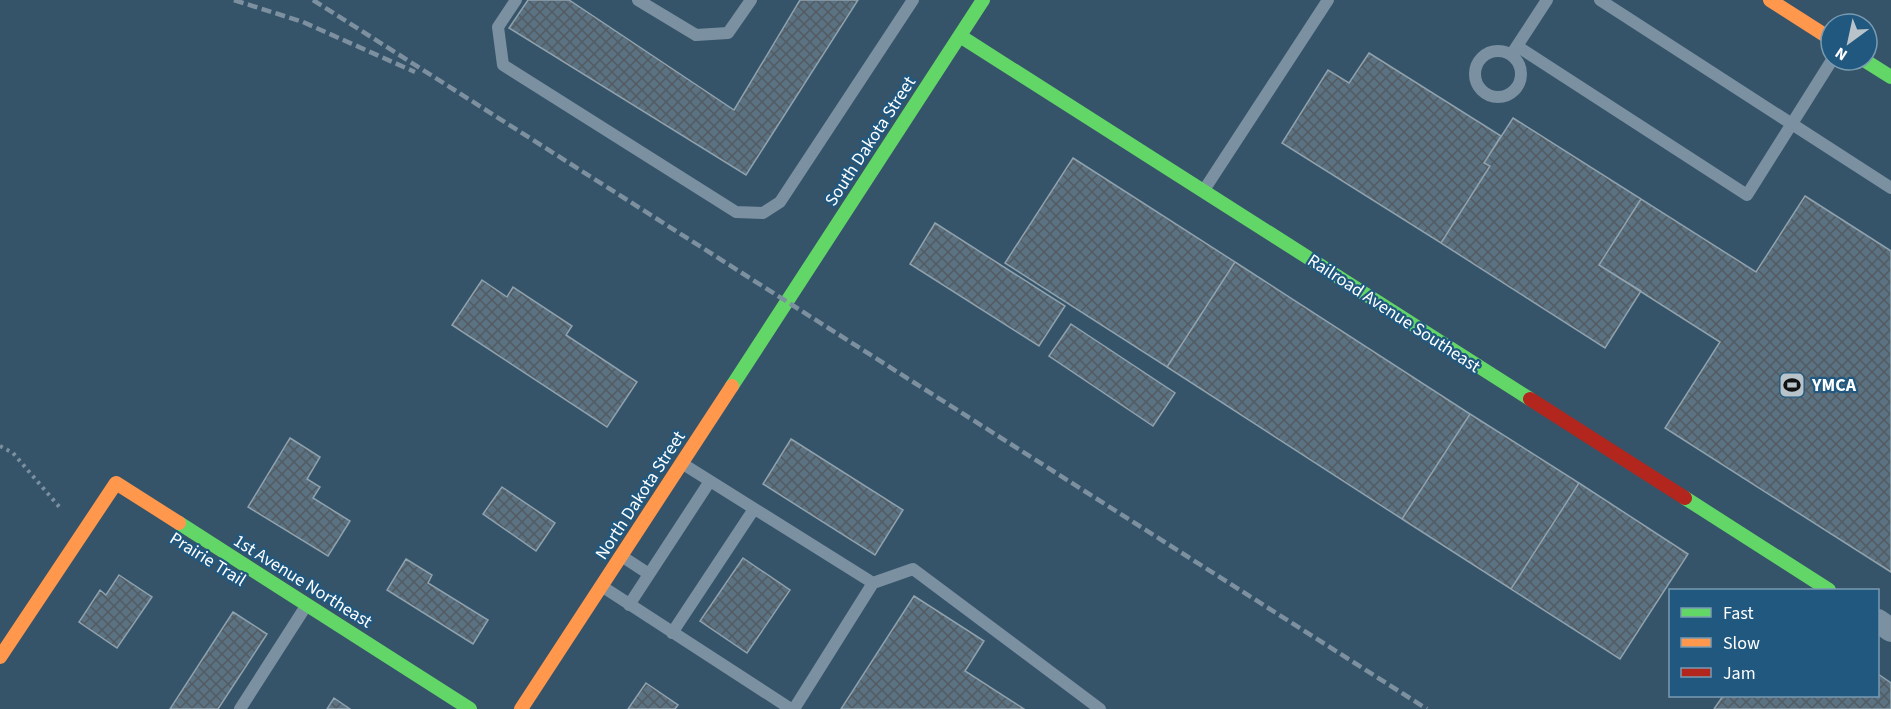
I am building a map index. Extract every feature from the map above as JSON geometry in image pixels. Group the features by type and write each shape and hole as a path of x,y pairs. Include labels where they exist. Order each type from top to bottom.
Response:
{"street":[{"name":"South Dakota Street","path":"787,301 983,0"},
{"path":"1770,0 1819,31"},
{"name":"Railroad Avenue Southeast","path":"960,36 1826,589"},
{"name":"North Dakota Street","path":"521,709 787,301"},
{"name":"1st Avenue Northeast","path":"85,528 116,483 470,709"},
{"path":"0,657 85,528"}],"lane":[{"path":"516,0 498,27 503,65 736,212 764,213 780,202 913,0"},
{"path":"638,0 696,35 728,33 751,0"},
{"path":"1203,191 1328,0"},
{"path":"1547,0 1514,51 1747,195 1824,72"},
{"path":"1599,0 1891,188"},
{"path":"682,464 873,583"},
{"path":"629,605 710,481"},
{"path":"672,633 754,508"},
{"path":"622,556 649,574"},
{"path":"602,586 792,709 873,583 914,569 1100,709"},
{"path":"240,709 306,605"}],"path":[{"path":"0,446 13,453 63,511 85,528"}],"building":[{"path":"528,0 569,0 734,110 800,0 858,0 746,175 509,28"},
{"path":"1369,53 1501,136 1484,163 1490,166 1441,243 1282,143 1328,70 1349,83"},
{"path":"1513,118 1641,199 1599,265 1641,291 1605,348 1441,243 1490,166 1484,163"},
{"path":"1073,158 1235,262 1167,367 1005,263"},
{"name":"YMCA","path":"1805,196 1891,251 1891,572 1665,428 1720,342 1599,265 1641,199 1756,272"},
{"path":"935,223 1065,306 1039,346 910,264"},
{"path":"1235,262 1470,414 1402,519 1167,367"},
{"path":"482,280 507,297 513,287 572,326 566,335 637,382 607,427 452,325"},
{"path":"1071,324 1175,393 1153,426 1049,356"},
{"path":"1470,414 1579,483 1511,589 1402,519"},
{"path":"290,438 320,457 307,479 320,487 313,498 350,521 328,556 248,507"},
{"path":"791,439 903,510 875,555 763,484"},
{"path":"1579,483 1688,554 1620,659 1511,589"},
{"path":"502,487 555,523 536,551 483,514"},
{"path":"743,558 790,590 747,653 700,621"},
{"path":"406,559 432,575 428,583 488,620 473,644 387,590"},
{"path":"119,575 152,597 117,648 79,622 100,590 106,595"},
{"path":"914,596 984,641 965,671 1024,709 841,709"},
{"path":"233,612 267,634 218,709 170,709"},
{"path":"1879,675 1891,683 1891,709 1714,709 1722,697 1879,697"},
{"path":"646,683 678,705 675,709 628,709"},
{"path":"334,698 350,709 327,709"}],"railway":[{"path":"234,0 303,22 415,72"},
{"path":"313,0 1427,709"}],"traffic: fast":[{"path":"732,386 983,0"},
{"path":"960,36 1530,399"},
{"path":"1879,69 1891,77"},
{"path":"1685,498 1827,589"},
{"path":"179,523 470,709"}],"traffic: slow":[{"path":"1770,0 1819,31"},
{"path":"521,709 732,386"},
{"path":"0,657 116,483 179,523"}],"traffic: jam":[{"path":"1530,399 1685,498"}],"place":[{"name":"YMCA","path":"1792,385"}]}
